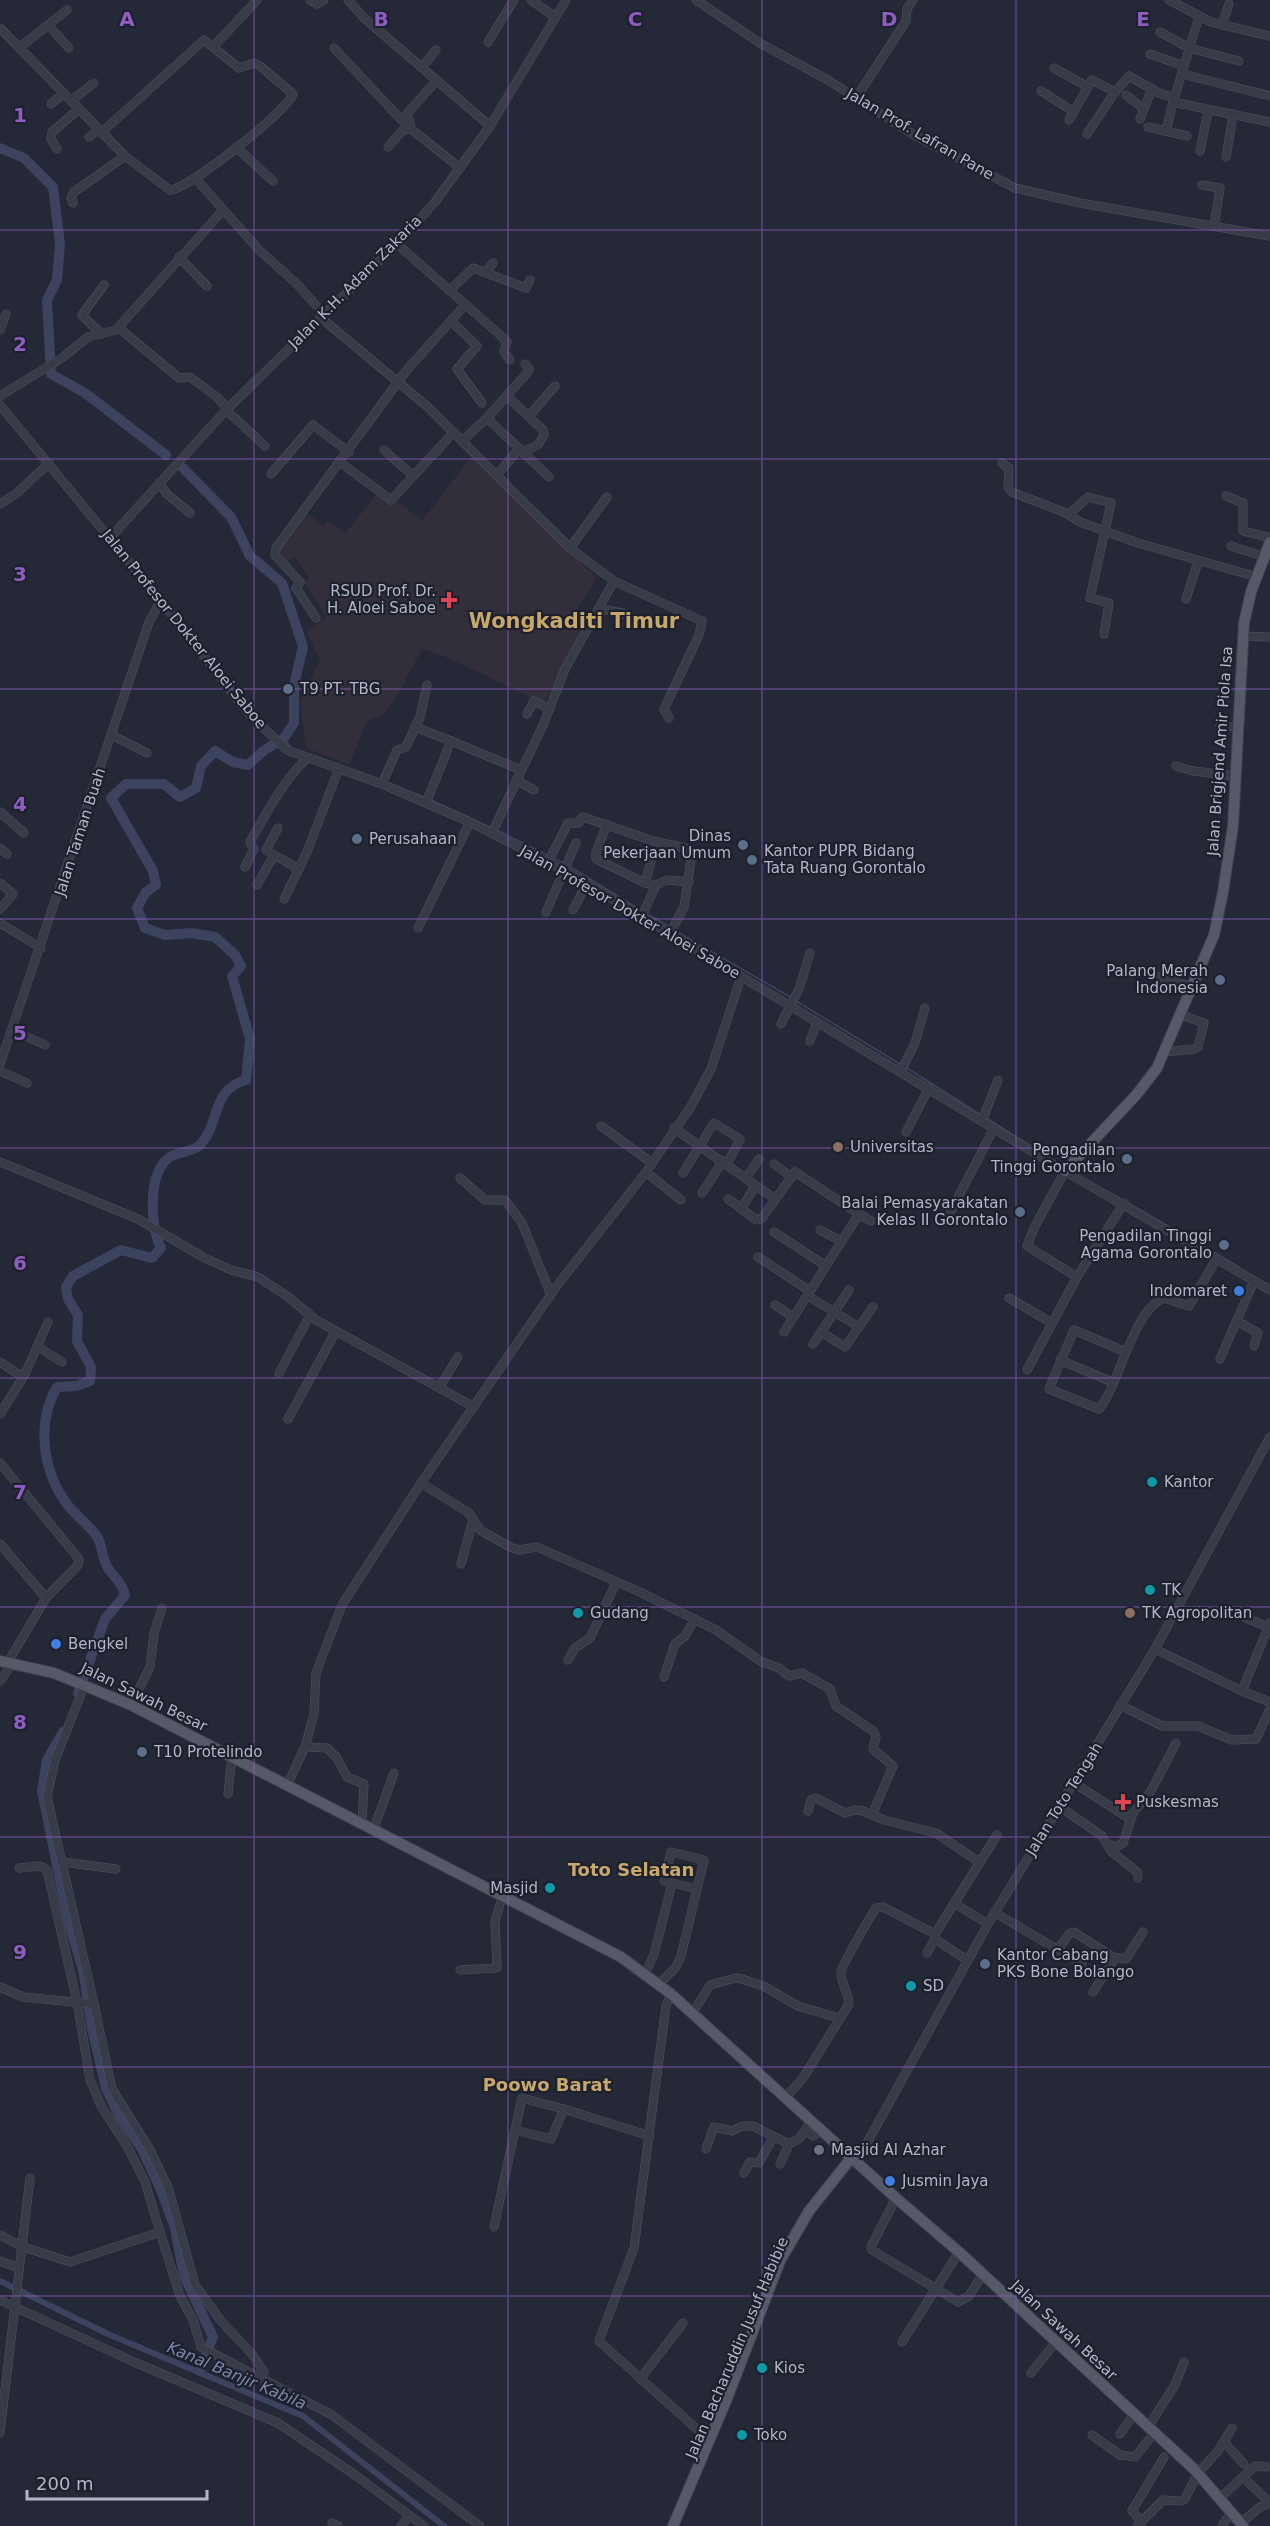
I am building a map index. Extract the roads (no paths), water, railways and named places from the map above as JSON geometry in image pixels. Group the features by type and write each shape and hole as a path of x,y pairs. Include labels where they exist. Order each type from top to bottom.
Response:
{"main road":[{"name":"Jalan Brigjend Amir Piola Isa","path":"1065,1171 1137,1094 1165,1052 1214,935 1233,826 1242,636 1248,601 1270,540"},
{"name":"Jalan Sawah Besar","path":"7,1662 72,1679 131,1705 599,1944 645,1974 671,1994 822,2130 857,2157 896,2198 959,2252 1198,2473 1242,2525"},
{"name":"Jalan Bacharuddin Jusuf Habibie","path":"679,2526 798,2233 857,2157"},
{"path":"673,2526 780,2261 798,2233"}],"street":[{"path":"214,46 257,0"},
{"path":"310,0 318,4 324,0"},
{"path":"348,0 364,18 490,126"},
{"path":"488,42 514,0"},
{"path":"531,0 555,17"},
{"name":"Jalan K.H. Adam Zakaria","path":"110,538 171,468 227,409 396,244 435,202 490,126 566,0"},
{"name":"Jalan Prof. Lafran Pane","path":"696,0 763,45 856,98 943,152 1015,188 1080,203 1270,236"},
{"path":"856,98 906,21 907,9 913,0"},
{"path":"1169,0 1199,17 1270,36"},
{"path":"1222,25 1229,4"},
{"path":"19,48 67,10"},
{"path":"1166,131 1199,17"},
{"path":"49,26 69,48"},
{"path":"0,28 99,131 125,156 170,190 177,189 196,179 266,123 293,94 260,66 254,63 239,68 204,40 99,131 89,137"},
{"path":"1160,32 1189,48 1239,61"},
{"path":"334,48 409,128 460,168"},
{"path":"422,67 436,50"},
{"path":"1150,54 1183,70 1270,96"},
{"path":"1054,68 1088,87"},
{"path":"1087,134 1115,92 1132,76 1174,100 1208,111 1270,122"},
{"path":"1041,91 1072,116 1094,79 1115,92"},
{"path":"388,147 409,128 410,121 406,114 436,81"},
{"path":"71,101 94,83"},
{"path":"1140,119 1152,89"},
{"path":"51,104 64,93"},
{"path":"1126,95 1144,110"},
{"path":"57,149 51,139 52,132 79,109"},
{"path":"1200,151 1208,111"},
{"path":"1226,157 1233,115"},
{"path":"1148,127 1187,136"},
{"path":"236,147 273,181"},
{"path":"73,203 71,197 74,192 125,156"},
{"path":"196,179 260,251 297,284 322,315 454,432 570,548 614,581 702,621 699,635 666,704 665,712 669,718"},
{"path":"1202,185 1220,188 1214,226"},
{"path":"0,396 50,365 88,337 118,328 223,210"},
{"path":"396,244 507,342 504,352 510,360"},
{"path":"179,257 207,286"},
{"path":"486,272 493,263"},
{"path":"448,291 471,268 526,288 530,280"},
{"path":"101,334 82,315 104,285"},
{"path":"316,618 297,588 300,582 275,553 399,382 426,347 452,322 465,305"},
{"path":"0,330 6,314"},
{"path":"452,322 477,346 457,369 482,402"},
{"path":"118,328 179,378 190,377 217,397 265,446"},
{"path":"462,441 488,418 507,396 529,369 525,364"},
{"path":"529,416 555,386"},
{"path":"497,475 520,451 538,444 544,435 541,428 507,396"},
{"name":"Jalan Profesor Dokter Aloei Saboe","path":"0,405 161,601 248,713 287,750 306,759 384,781 470,822 494,829 550,858 642,916 672,930 741,976 792,1001 817,1022 903,1068 928,1088 984,1118 994,1128 1065,1171 1124,1203 1270,1290"},
{"path":"488,418 549,477"},
{"path":"271,474 313,425 349,452"},
{"path":"340,463 391,500 454,432"},
{"path":"384,450 413,476"},
{"path":"0,504 17,493 49,463"},
{"path":"1002,463 1009,468 1007,483 1010,491 1105,531 1198,562 1257,577"},
{"path":"159,483 167,494 190,513"},
{"path":"1226,496 1243,503 1243,531 1270,540"},
{"path":"570,548 607,497"},
{"path":"1069,514 1088,497 1110,502 1090,598 1109,603 1104,633"},
{"path":"1231,546 1265,556"},
{"path":"1186,599 1198,562"},
{"path":"494,829 550,709 565,669 614,581"},
{"name":"Jalan Taman Buah","path":"0,1064 149,622 161,601"},
{"path":"599,609 623,613 642,624"},
{"path":"1242,636 1270,637"},
{"path":"384,781 397,750 406,747 415,728 422,711 427,685"},
{"path":"527,714 534,701 550,709"},
{"path":"1220,726 1238,727"},
{"path":"415,728 521,770"},
{"path":"112,735 147,753"},
{"path":"427,800 451,741"},
{"path":"245,867 254,849 250,842 256,830 283,783 306,759"},
{"path":"1176,766 1235,776"},
{"path":"284,899 299,869 339,768"},
{"path":"516,780 534,790"},
{"path":"0,812 24,832"},
{"path":"550,858 569,822 577,823 583,817 653,841 690,849 692,853 684,907 672,930"},
{"path":"418,928 470,822"},
{"path":"607,824 596,852 596,859 645,883 656,885 668,880 689,882"},
{"path":"278,828 266,850 299,869"},
{"path":"546,912 576,843"},
{"path":"0,848 7,854"},
{"path":"257,885 274,855"},
{"path":"645,883 651,862"},
{"path":"573,910 587,883"},
{"path":"0,884 13,894 0,909"},
{"path":"642,916 656,885"},
{"path":"0,923 40,948"},
{"path":"780,1024 792,1001 810,953"},
{"path":"1152,975 1193,987"},
{"path":"287,1785 305,1747 314,1714 316,1674 336,1618 421,1483 551,1295 652,1163 690,1108 711,1069 741,976"},
{"path":"903,1068 915,1043 926,1008"},
{"path":"1165,1052 1198,1047 1204,1023 1181,1015"},
{"path":"810,1041 817,1022"},
{"path":"12,1030 45,1045"},
{"path":"0,1071 27,1083"},
{"path":"984,1118 998,1080"},
{"path":"906,1132 928,1088"},
{"path":"683,1173 714,1123 739,1138 740,1145 702,1193"},
{"path":"601,1125 652,1163"},
{"path":"674,1128 775,1199"},
{"path":"950,1214 994,1128"},
{"path":"746,1178 759,1159"},
{"path":"0,1162 138,1219 203,1257 231,1270 258,1277 336,1331 474,1407"},
{"path":"774,1164 790,1176"},
{"path":"1065,1171 1035,1226 1027,1246 1077,1277"},
{"path":"645,1172 681,1200"},
{"path":"728,1199 759,1220 790,1176 796,1172 871,1221"},
{"path":"460,1178 484,1200 505,1200 517,1214 551,1295"},
{"path":"741,1208 756,1185"},
{"path":"1027,1370 1077,1277 1124,1203"},
{"path":"784,1332 859,1214"},
{"path":"820,1230 841,1242"},
{"path":"774,1232 825,1266"},
{"path":"758,1257 859,1327"},
{"path":"1126,1352 1074,1330 1049,1389 1096,1410 1101,1408 1137,1330 1159,1300 1168,1299 1189,1306 1217,1258"},
{"path":"1220,1359 1254,1281"},
{"path":"813,1344 849,1290"},
{"path":"1009,1298 1052,1323"},
{"path":"775,1305 793,1317"},
{"path":"821,1332 845,1347 873,1307"},
{"path":"279,1373 310,1315"},
{"path":"1237,1321 1258,1333 1254,1346"},
{"path":"0,1414 25,1374 48,1322"},
{"path":"288,1419 336,1331"},
{"path":"38,1347 62,1362"},
{"path":"439,1388 458,1357"},
{"path":"1060,1360 1112,1382"},
{"path":"0,1362 18,1374 25,1374"},
{"name":"Jalan Toto Tengah","path":"857,2157 994,1912 1155,1649 1270,1437"},
{"path":"0,1462 79,1559 78,1565 46,1598 7,1662 0,1681"},
{"path":"421,1483 465,1510 480,1530 516,1549 537,1548 695,1619 728,1637 762,1662 779,1668 789,1676 800,1672 818,1680 830,1689 836,1706 873,1731 876,1737 873,1749 893,1768 872,1815"},
{"path":"461,1564 473,1519"},
{"path":"0,1544 46,1598"},
{"path":"568,1660 574,1648 590,1638 616,1583"},
{"path":"131,1705 150,1667 154,1633 162,1608"},
{"path":"1242,1691 1269,1625 1246,1618"},
{"path":"664,1677 675,1644 685,1636 695,1619"},
{"path":"1155,1649 1270,1702"},
{"path":"84,1684 55,1760 47,1797 63,1862 86,2003 87,2065 96,2095 141,2174 152,2199 180,2296 193,2320 201,2347 332,2415 480,2526"},
{"path":"1120,1705 1162,1726 1198,1726 1233,1740 1254,1740 1267,1724 1270,1709"},
{"path":"1107,1844 1116,1847 1123,1843 1130,1819 1151,1791 1176,1743"},
{"path":"305,1747 327,1748 337,1758 347,1777 364,1784 362,1823"},
{"path":"228,1794 232,1757"},
{"path":"374,1828 394,1773"},
{"path":"1074,1783 1130,1819"},
{"path":"808,1811 811,1800 816,1798 845,1813 855,1809 936,1833 979,1862"},
{"path":"1059,1806 1102,1836 1110,1851 1135,1869 1138,1878"},
{"path":"927,1953 954,1903 997,1835"},
{"path":"658,1985 676,1967 681,1956 704,1860 673,1851 670,1853 663,1879 672,1884 697,1889"},
{"path":"63,1862 116,1869"},
{"path":"19,1868 40,1866 47,1870 112,2089 150,2150 168,2187 195,2285 221,2321 252,2354 264,2372"},
{"path":"645,1974 654,1954 672,1884"},
{"path":"460,1970 497,1968 495,1921 503,1895"},
{"path":"954,1903 988,1924"},
{"path":"786,2097 803,2078 849,2001 841,1977 842,1965 878,1906 935,1936 967,1960"},
{"path":"994,1912 1082,1964"},
{"path":"1057,1950 1070,1933 1074,1932 1115,1958 1126,1959 1143,1932"},
{"path":"1093,1992 1115,1958"},
{"path":"692,2014 710,1985 736,1978 763,1986 798,2006 839,2018"},
{"path":"0,1987 23,1997 86,2003"},
{"path":"671,1994 666,2006 634,2248 598,2341 709,2440"},
{"path":"494,2227 522,2098 650,2136"},
{"path":"515,2130 551,2139 564,2109"},
{"path":"706,2149 714,2127 732,2131 753,2126 789,2144 797,2141 812,2120"},
{"path":"805,2131 813,2136 822,2130"},
{"path":"744,2173 750,2162 759,2163 773,2137"},
{"path":"780,2164 789,2144"},
{"path":"0,2433 30,2178"},
{"path":"896,2198 886,2212 871,2248 936,2286 956,2301 962,2301 969,2296 983,2274"},
{"path":"0,2235 23,2247 70,2262 160,2232"},
{"path":"902,2342 959,2252"},
{"path":"0,2260 19,2270"},
{"path":"0,2300 134,2362 278,2423 358,2477 424,2526"},
{"path":"640,2379 683,2323"},
{"path":"1031,2373 1056,2342"},
{"path":"1092,2435 1120,2455 1135,2457 1175,2385 1184,2362"},
{"path":"1120,2434 1134,2414"},
{"path":"1164,2457 1133,2510 1132,2514 1139,2524 1163,2500 1183,2500 1198,2473 1224,2442 1232,2428"},
{"path":"1224,2442 1244,2463"},
{"path":"1220,2498 1257,2465 1267,2468"},
{"path":"1242,2525 1260,2507 1270,2503 1243,2477"},
{"path":"1222,2526 1232,2511"},
{"path":"401,2526 410,2516"}],"waterway":[{"path":"0,148 24,158 53,187 60,244 57,280 47,300 51,374 85,393 166,455"},
{"path":"78,1693 105,1619 125,1595 121,1584 108,1568 98,1538 64,1500 47,1459 45,1444 47,1414 57,1387 76,1386 90,1381 91,1367 77,1341 78,1315 68,1299 66,1287 73,1276 121,1250 152,1258 161,1248 157,1239 153,1214 157,1175 170,1157 200,1145 211,1128 221,1099 227,1091 246,1080 250,1039 232,976 241,966 235,955 215,937 191,933 165,935 145,928 137,908 146,892 156,885 153,871 111,798 126,784 164,784 180,797 196,788 201,766 215,751 233,762 248,765 263,751 284,738 294,723 294,685 303,647 282,583 250,556 231,517 183,468"},
{"path":"284,738 292,749"},
{"path":"398,787 424,797"},
{"path":"431,800 492,828"},
{"path":"497,830 549,856"},
{"path":"553,858 565,864"},
{"path":"569,866 642,911"},
{"path":"646,913 670,927"},
{"path":"674,930 792,998"},
{"path":"796,1001 900,1064"},
{"path":"907,1068 981,1115"},
{"path":"988,1119 1034,1148"},
{"path":"1105,1190 1121,1199"},
{"path":"1128,1203 1239,1267"},
{"path":"63,1732 47,1760 42,1791 68,1920 83,1970 92,2028 106,2088 119,2116 142,2149 161,2190 175,2228 184,2276 213,2337 200,2371"},
{"name":"Kanal Banjir Kabila","path":"0,2281 110,2335 303,2416 444,2526"}],"place":[{"name":"RSUD Prof. Dr. H. Aloei Saboe","path":"449,600"},
{"name":"T9 PT. TBG","path":"288,689"},
{"name":"Perusahaan","path":"357,839"},
{"name":"Dinas Pekerjaan Umum","path":"743,845"},
{"name":"Kantor PUPR Bidang Tata Ruang Gorontalo","path":"752,860"},
{"name":"Palang Merah Indonesia","path":"1220,980"},
{"name":"Universitas","path":"838,1147"},
{"name":"Pengadilan Tinggi Gorontalo","path":"1127,1159"},
{"name":"Balai Pemasyarakatan Kelas II Gorontalo","path":"1020,1212"},
{"name":"Pengadilan Tinggi Agama Gorontalo","path":"1224,1245"},
{"name":"Indomaret","path":"1239,1291"},
{"name":"Kantor","path":"1152,1482"},
{"name":"TK","path":"1150,1590"},
{"name":"Gudang","path":"578,1613"},
{"name":"TK Agropolitan","path":"1130,1613"},
{"name":"Bengkel","path":"56,1644"},
{"name":"T10 Protelindo","path":"142,1752"},
{"name":"Puskesmas","path":"1123,1802"},
{"name":"Masjid","path":"550,1888"},
{"name":"Kantor Cabang PKS Bone Bolango","path":"985,1964"},
{"name":"SD","path":"911,1986"},
{"name":"Masjid Al Azhar","path":"819,2150"},
{"name":"Jusmin Jaya","path":"890,2181"},
{"name":"Kios","path":"762,2368"},
{"name":"Toko","path":"742,2435"}],"district":[{"name":"Wongkaditi Timur","path":"574,621"},
{"name":"Toto Selatan","path":"631,1870"},
{"name":"Poowo Barat","path":"547,2085"}]}
